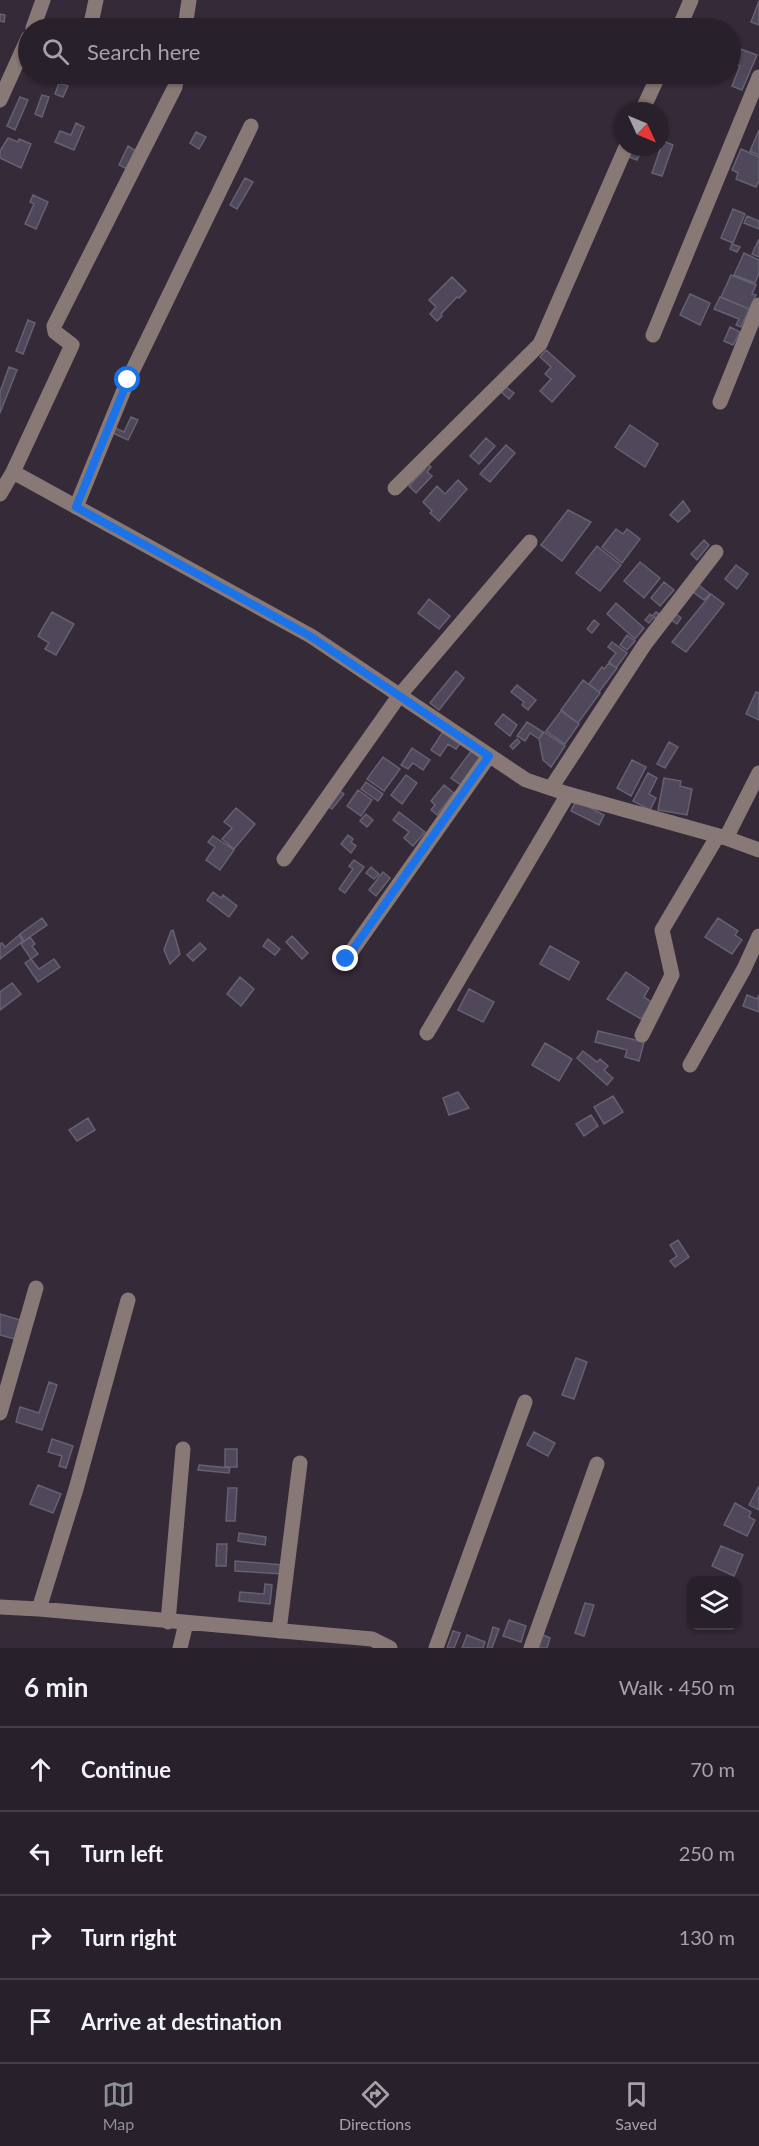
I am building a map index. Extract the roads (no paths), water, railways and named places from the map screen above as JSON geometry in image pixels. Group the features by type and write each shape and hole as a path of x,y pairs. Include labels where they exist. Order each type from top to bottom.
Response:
{"street":[{"path":"37,18 43,0"},
{"path":"92,18 96,0"},
{"path":"186,18 189,0"},
{"path":"683,18 691,0"},
{"path":"0,100 18,60"},
{"path":"653,335 759,77"},
{"path":"0,494 13,472 72,345 55,332 54,326 175,84"},
{"path":"646,102 654,84"},
{"path":"76,507 128,380 251,126"},
{"path":"395,488 540,344 622,156"},
{"path":"720,402 759,305"},
{"path":"13,472 310,636 526,780 722,837 759,850"},
{"path":"284,859 399,696 530,542"},
{"path":"551,788 645,644 716,552"},
{"path":"346,959 489,756"},
{"path":"642,1035 672,975 662,930 722,837 759,773"},
{"path":"427,1033 568,794"},
{"path":"690,1065 744,969 759,936"},
{"path":"0,1413 36,1288"},
{"path":"39,1609 76,1489 128,1300"},
{"path":"436,1648 525,1402"},
{"path":"168,1622 183,1449"},
{"path":"279,1631 300,1463"},
{"path":"531,1648 597,1464"},
{"path":"0,1607 372,1639 390,1648"},
{"path":"180,1648 186,1623"}]}
